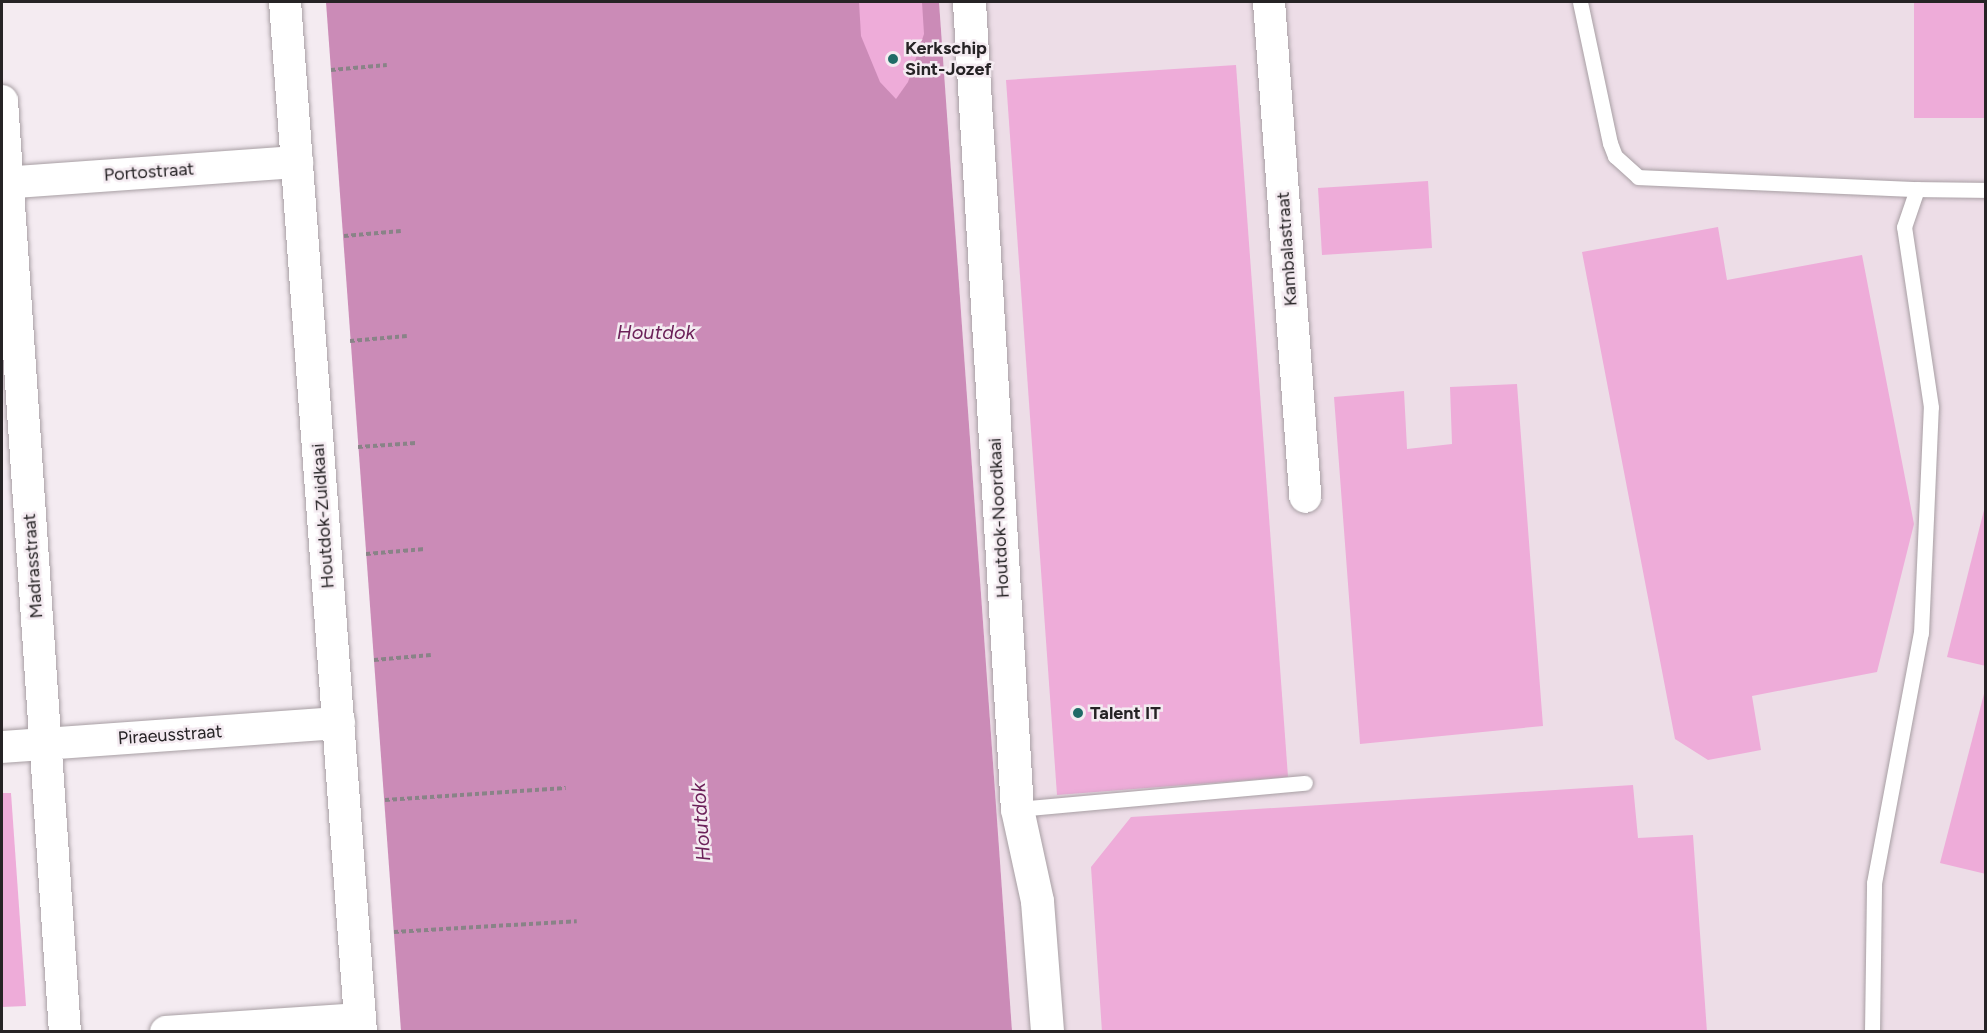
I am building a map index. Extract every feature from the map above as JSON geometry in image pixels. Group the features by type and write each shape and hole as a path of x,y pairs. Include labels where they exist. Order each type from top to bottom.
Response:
{"street":[{"name":"Houtdok-Zuidkaai","path":"285,2 361,1025"},
{"name":"Houtdok-Noordkaai","path":"969,2 1017,809 1037,901 1047,1032"},
{"name":"Kambalastraat","path":"1269,2 1305,497"},
{"name":"Madrasstraat","path":"2,101 4,183 65,1032"},
{"name":"Portostraat","path":"4,183 297,162"},
{"name":"Piraeusstraat","path":"2,747 339,723"},
{"path":"166,1032 361,1025"}],"lane":[{"path":"1580,2 1610,143 1615,156 1638,177 1986,190"},
{"path":"1872,1032 1874,883 1921,633 1931,407 1904,227 1917,189"},
{"path":"1017,809 1305,783"}],"path":[{"path":"332,70 387,65"},
{"path":"344,236 401,231"},
{"path":"350,341 407,336"},
{"path":"358,447 416,443"},
{"path":"366,554 425,549"},
{"path":"374,660 432,655"},
{"path":"384,800 566,788"},
{"path":"394,932 576,921"}],"shaded area":[{"path":"939,2 1985,2 1985,1031 1012,1031"}],"water":[{"name":"Houtdok","path":"326,2 939,2 1012,1031 401,1031"}],"building":[{"name":"Kerkschip Sint-Jozef","path":"859,2 922,2 924,34 908,82 896,99 880,82 861,36"},
{"path":"1914,2 1986,2 1986,118 1914,118"},
{"path":"1236,65 1288,777 1057,795 1006,80"},
{"path":"1428,181 1432,248 1322,255 1318,188"},
{"path":"1718,227 1727,280 1862,255 1914,524 1877,672 1752,696 1761,750 1708,760 1675,739 1582,252"},
{"path":"1517,384 1543,726 1360,744 1334,397 1404,391 1407,449 1452,444 1450,387"},
{"path":"1986,506 1986,666 1947,657"},
{"path":"1986,690 1986,874 1940,863"},
{"path":"1633,785 1638,838 1693,835 1707,1032 1102,1032 1091,867 1131,817"},
{"path":"2,793 11,793 26,1006 2,1007"}],"place":[{"name":"Kerkschip Sint-Jozef","path":"893,59"},
{"name":"Talent IT","path":"1078,713"}]}
